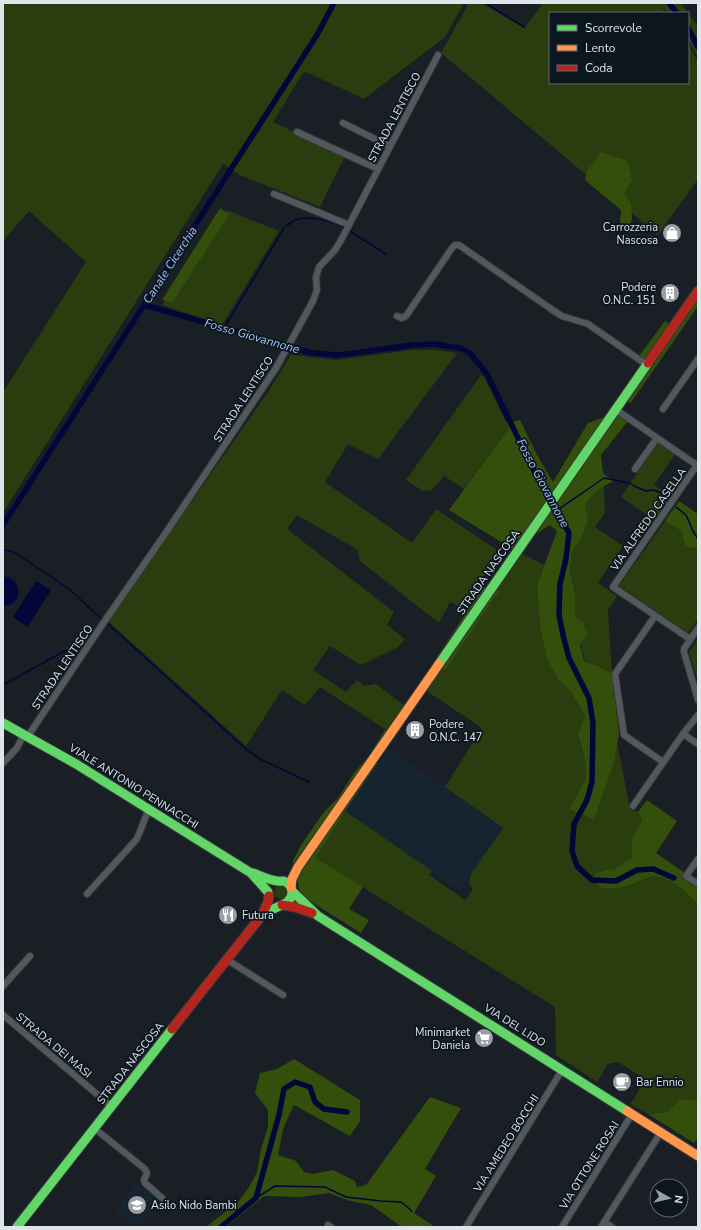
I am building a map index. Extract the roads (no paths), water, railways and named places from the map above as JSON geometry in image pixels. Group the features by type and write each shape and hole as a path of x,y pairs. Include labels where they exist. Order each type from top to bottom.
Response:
{"street":[{"name":"STRADA LENTISCO","path":"3,763 17,748 182,509 284,353 314,299 317,290 316,277 318,269 336,248 349,225 389,146 438,55"},
{"path":"343,123 389,146"},
{"path":"297,132 378,169"},
{"path":"274,194 349,225"},
{"path":"397,316 402,318 406,316 452,248 455,245 459,245 554,311 562,316 588,324 646,365"},
{"name":"STRADA NASCOSA","path":"292,890 291,882 298,867 698,291"},
{"path":"663,409 698,359"},
{"path":"615,409 698,465"},
{"path":"635,469 657,438"},
{"name":"VIA ALFREDO CASELLA","path":"690,639 613,587 698,465"},
{"path":"655,616 615,674 624,735 663,762"},
{"path":"698,628 684,649 684,655 698,700"},
{"path":"633,806 698,715"},
{"name":"VIALE ANTONIO PENNACCHI","path":"3,723 26,735 150,809 251,873 279,881"},
{"path":"683,734 698,744"},
{"path":"87,894 140,834 145,818 150,809"},
{"path":"698,859 686,876 698,884"},
{"name":"STRADA NASCOSA","path":"279,881 298,867"},
{"name":"VIALE ANTONIO PENNACCHI","path":"251,873 269,894"},
{"path":"279,881 285,881 292,890 291,899 282,905 273,901 269,894 271,885 279,881"},
{"name":"VIA DEL LIDO","path":"292,890 300,900 318,916 698,1156"},
{"name":"STRADA NASCOSA","path":"18,1227 111,1106 262,915 268,902 269,894"},
{"name":"STRADA NASCOSA","path":"262,915 271,909 282,905"},
{"name":"VIA DEL LIDO","path":"282,905 295,907 318,916"},
{"path":"3,986 30,956"},
{"path":"226,959 283,995"},
{"name":"STRADA DEI MASI","path":"3,1015 111,1106"},
{"name":"VIA AMEDEO BOCCHI","path":"466,1227 562,1070"},
{"name":"VIA OTTONE ROSAI","path":"562,1227 632,1114"},
{"path":"94,1128 146,1170 147,1174 144,1178 145,1183 162,1198"},
{"path":"612,1227 603,1224 660,1132"}],"waterway":[{"name":"Canale Cicerchia","path":"3,525 317,35 334,3"},
{"path":"485,3 524,27"},
{"path":"669,3 676,12"},
{"path":"689,30 698,47"},
{"path":"224,328 284,228 295,220 307,218 327,221 345,228"},
{"path":"348,230 386,254"},
{"name":"Fosso Giovannone","path":"144,305 312,353 338,355 413,345 435,344 460,348 470,353 487,374 535,473 569,533 566,559 560,584 559,615 569,658 589,698 593,723 592,782 587,800 574,824 572,851 577,866 592,880 616,881 637,870 653,869 674,878"},
{"path":"556,511 604,478 630,483 646,491 654,490 661,493 669,502"},
{"path":"676,507 686,515 698,539"},
{"path":"3,552 5,550 14,552 69,589 103,620"},
{"path":"106,622 248,751 260,759 309,782"},
{"path":"3,685 88,638"},
{"path":"221,1227 256,1198 279,1115 284,1089 295,1082 310,1087 315,1102 324,1109 347,1112"},
{"path":"256,1198 275,1186 325,1187 346,1197 401,1202 412,1211"}],"place":[{"name":"Carrozzeria Nascosa","path":"672,233"},
{"name":"Podere O.N.C. 151","path":"670,293"},
{"name":"Podere O.N.C. 147","path":"415,730"},
{"name":"Futura","path":"228,915"},
{"name":"Minimarket Daniela","path":"484,1038"},
{"name":"Bar Ennio","path":"622,1082"},
{"name":"Asilo Nido Bambi","path":"137,1205"}]}
